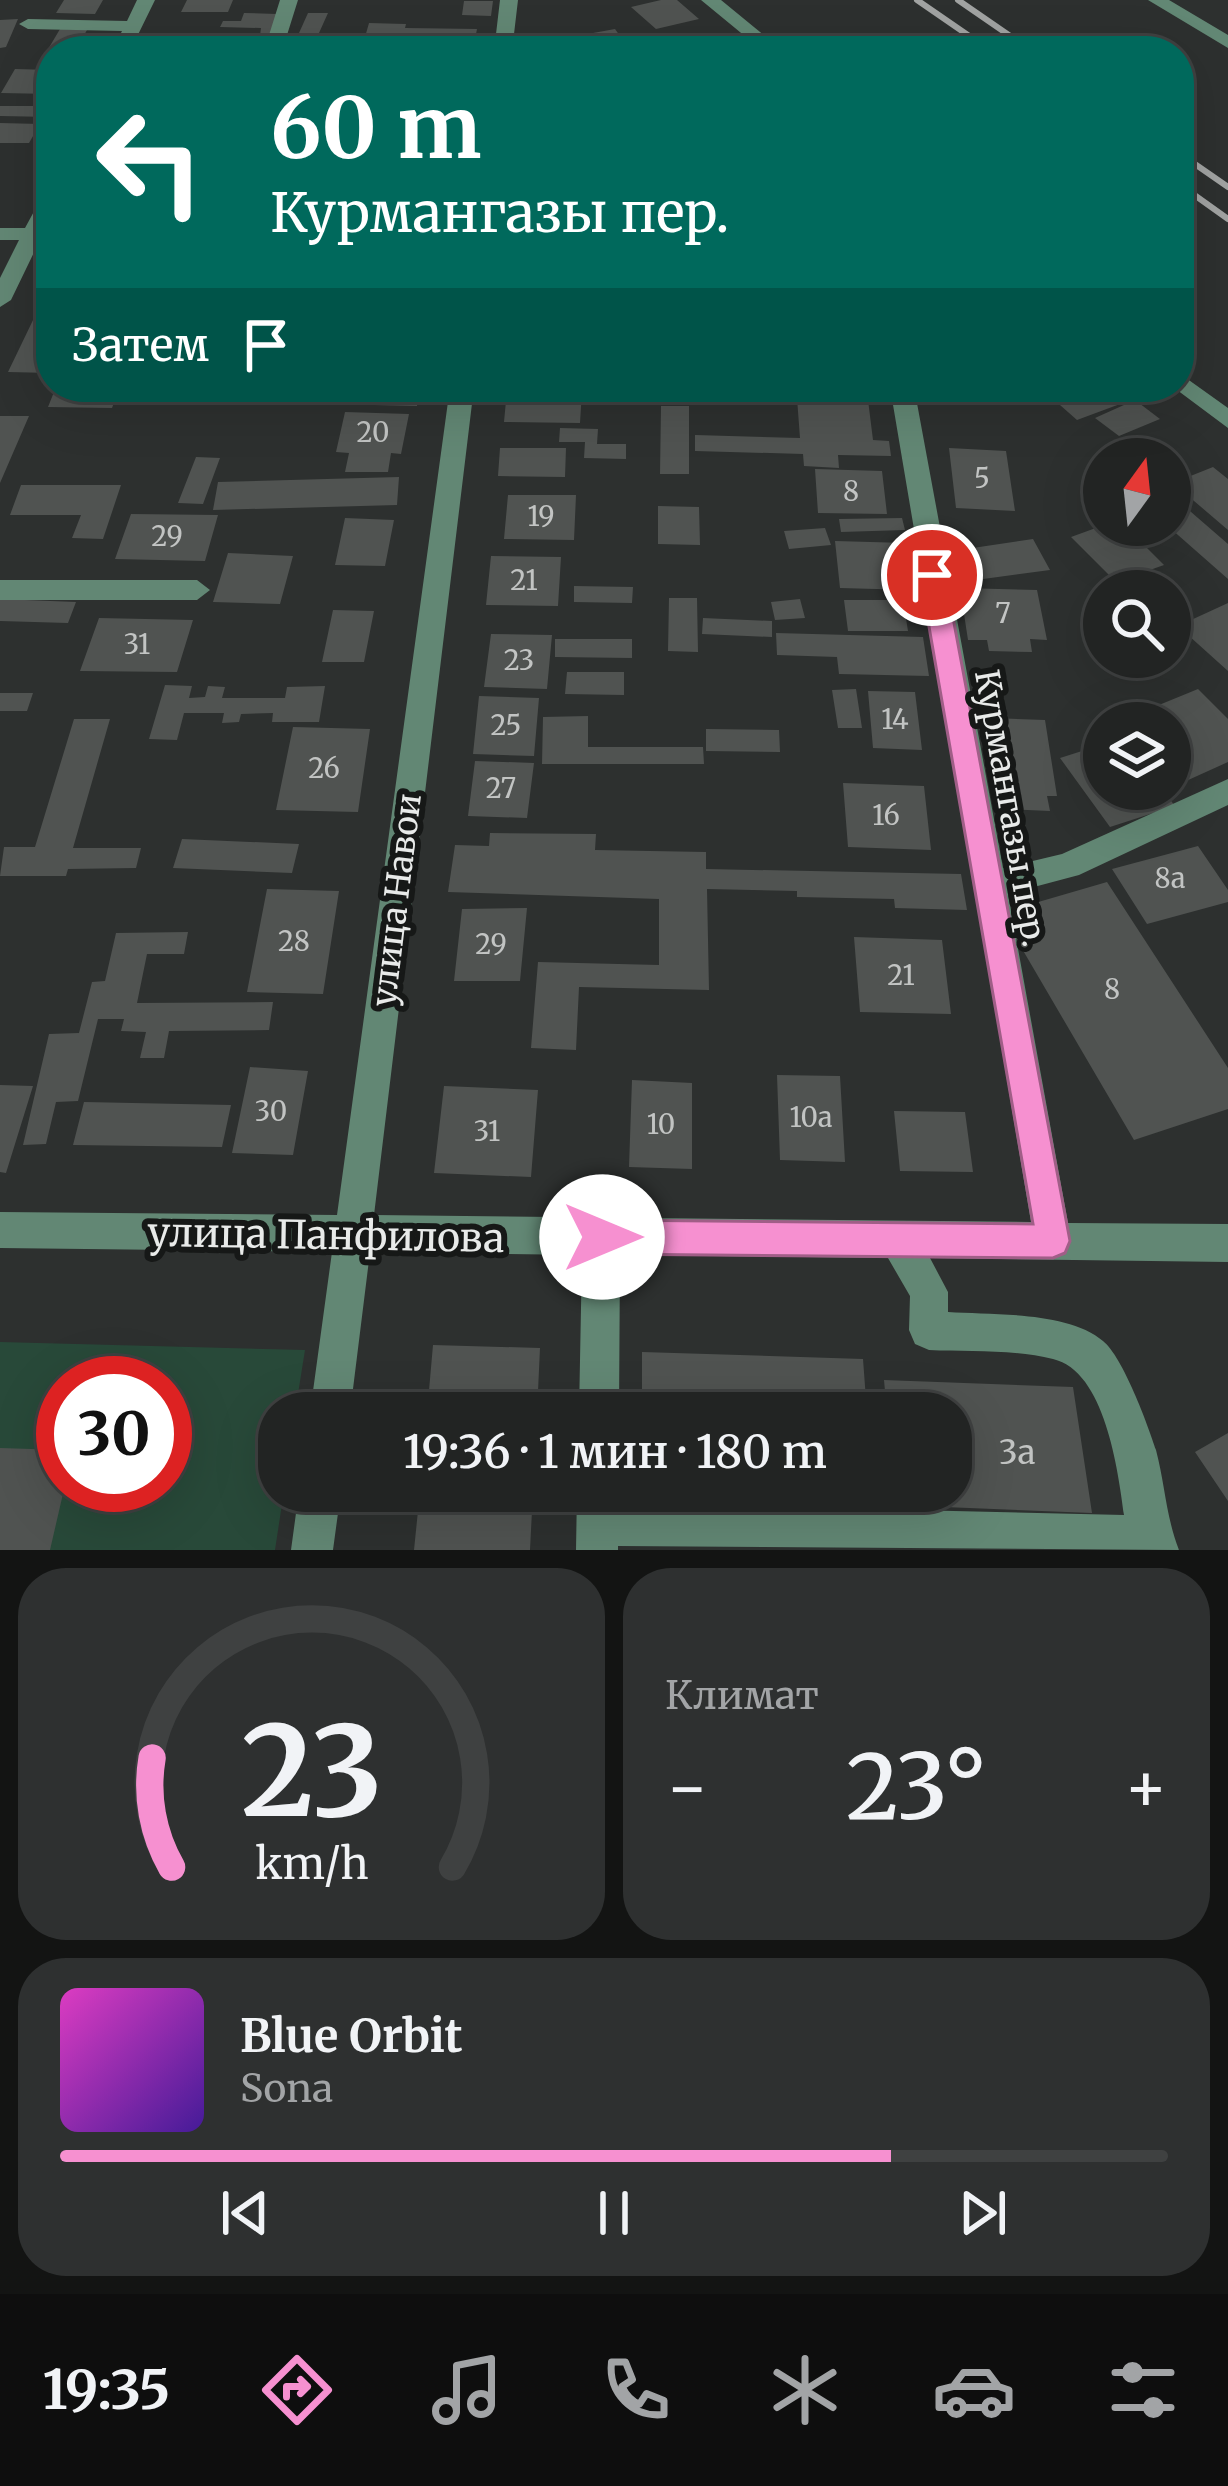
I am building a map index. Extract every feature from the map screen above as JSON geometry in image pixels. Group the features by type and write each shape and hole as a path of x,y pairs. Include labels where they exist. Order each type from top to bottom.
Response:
{"street":[{"path":"128,36 146,0"},
{"path":"278,36 289,0"},
{"path":"505,36 509,0"},
{"path":"710,0 755,36"},
{"path":"1156,0 1228,43"},
{"path":"1202,28 1228,21"},
{"path":"28,24 133,26"},
{"path":"0,234 36,234"},
{"path":"0,300 36,243"},
{"path":"1194,392 1228,420"},
{"name":"улица Навои","path":"333,1392 460,402"},
{"name":"Курмангазы пер.","path":"905,402 1053,1241"},
{"path":"0,590 197,590"},
{"path":"989,885 1068,866 1228,791"},
{"name":"улица Панфилова","path":"0,1230 1228,1243"},
{"path":"599,1392 602,1237"},
{"path":"598,1522 1154,1543 1135,1450 1105,1377 1088,1354 1053,1340 928,1330 929,1292 898,1240"},
{"path":"312,1550 317,1512"}],"green space":[{"path":"0,1342 305,1350 298,1392 258,1392 258,1512 281,1512 275,1550 0,1550"}],"building":[{"path":"64,0 103,0 95,14 56,13"},
{"path":"187,0 233,0 228,12 181,12"},
{"path":"677,0 699,19 656,29 631,7"},
{"path":"464,1 493,1 491,16 462,15"},
{"path":"244,13 277,14 272,36 260,36 261,28 220,27 223,21 241,21"},
{"path":"308,13 328,13 319,33 299,33"},
{"path":"18,19 6,47 0,48 0,20"},
{"path":"369,23 477,29 476,36 365,36"},
{"path":"60,29 87,30 84,36 56,36"},
{"path":"615,29 620,36 583,36"},
{"path":"15,69 36,70 36,94 1,93"},
{"path":"0,106 36,106 36,117 0,116"},
{"path":"0,123 36,124 29,143 0,143"},
{"path":"34,318 36,318 36,373 8,372"},
{"path":"50,402 114,402 112,408 48,407"},
{"path":"374,402 418,402 417,406"},
{"path":"506,402 581,402 580,423 504,422"},
{"path":"797,402 868,402 873,440 889,441 891,456 838,455 839,468 804,466 803,454 695,451 695,435 800,438"},
{"path":"1068,402 1125,402 1077,420 1060,405"},
{"path":"1138,402 1160,419 1119,436 1095,418"},
{"path":"661,406 689,406 689,474 660,474"},
{"path":"345,412 409,414 401,454 391,453 388,472 345,472 349,453 336,452"},
{"path":"0,416 29,416 0,483"},
{"path":"560,428 598,429 597,444 626,444 626,459 584,458 585,442 559,442"},
{"path":"500,448 566,448 565,477 498,476"},
{"path":"949,448 1006,451 1015,511 956,508"},
{"path":"196,457 220,458 203,504 178,503"},
{"path":"1213,467 1228,479 1228,530 1191,498 1191,476"},
{"path":"815,469 882,471 887,514 818,513"},
{"path":"399,477 397,505 213,510 218,482"},
{"path":"21,485 121,485 103,539 72,538 81,515 10,515"},
{"path":"508,495 576,495 574,540 504,539"},
{"path":"658,506 699,507 700,545 658,544"},
{"path":"1191,512 1228,544 1228,579 1190,546"},
{"path":"131,514 218,515 205,561 115,559"},
{"path":"345,518 394,520 385,566 335,565"},
{"path":"902,518 905,530 841,532 839,519"},
{"path":"825,528 831,545 789,549 784,531"},
{"path":"1083,533 1083,546 1145,546 1164,565 1150,570 1104,570 1071,537"},
{"path":"1033,539 1050,570 954,583 939,553"},
{"path":"835,541 906,543 912,590 840,588"},
{"path":"228,553 293,556 280,604 213,602"},
{"path":"491,556 561,557 558,606 486,605"},
{"path":"574,586 633,587 632,603 574,602"},
{"path":"960,588 1037,590 1047,640 1030,639 1032,652 989,651 987,640 968,640"},
{"path":"669,598 697,598 698,652 668,651"},
{"path":"0,599 76,602 68,623 0,621"},
{"path":"800,599 805,618 775,620 771,602"},
{"path":"844,600 903,600 908,631 848,631"},
{"path":"1228,603 1228,671 1191,638 1191,620"},
{"path":"333,610 374,611 364,662 322,662"},
{"path":"99,618 193,620 177,672 80,671"},
{"path":"703,618 772,621 772,637 702,634"},
{"path":"776,633 923,637 929,676 839,674 837,657 777,655"},
{"path":"491,634 552,635 547,689 484,687"},
{"path":"555,639 632,639 632,658 555,657"},
{"path":"567,672 624,672 624,695 565,694"},
{"path":"165,685 192,686 189,698 205,697 208,686 225,687 222,698 285,698 287,687 325,686 319,722 272,722 273,713 241,714 239,722 222,723 224,713 184,713 177,740 149,739"},
{"path":"856,689 862,728 838,728 832,690"},
{"path":"1198,689 1228,719 1228,762 1191,779 1191,702 1166,702"},
{"path":"868,691 915,692 922,750 873,748"},
{"path":"0,693 33,693 27,711 0,711"},
{"path":"479,696 539,698 534,756 473,754"},
{"path":"588,716 588,747 703,747 704,764 542,764 543,717"},
{"path":"992,718 1045,720 1057,796 1047,796 1050,811 1004,809"},
{"path":"74,719 110,719 73,848 141,848 136,868 68,869 66,876 0,876 4,847 35,847"},
{"path":"293,727 370,729 358,812 276,810"},
{"path":"706,729 779,730 780,752 706,751"},
{"path":"1083,751 1083,790 1060,758"},
{"path":"475,761 534,763 527,818 468,816"},
{"path":"843,783 924,786 931,850 848,847"},
{"path":"1098,810 1163,810 1110,827"},
{"path":"490,833 596,834 595,850 706,852 706,869 961,874 967,910 895,908 894,899 797,897 797,891 707,889 709,990 579,987 576,1050 531,1048 538,962 659,965 659,899 448,892 455,845 489,846"},
{"path":"182,839 299,844 292,873 173,868"},
{"path":"1198,846 1228,890 1228,902 1147,924 1112,869"},
{"path":"1107,882 1228,1068 1228,1109 1134,1140 1001,913"},
{"path":"267,889 339,891 323,994 247,992"},
{"path":"527,908 520,981 454,981 462,909"},
{"path":"188,932 184,954 147,954 137,1003 273,1002 269,1030 169,1031 164,1058 140,1058 146,1032 121,1031 124,1019 98,1019 78,1101 56,1102 46,1144 23,1145 49,1034 79,1033 92,982 105,981 116,933"},
{"path":"854,937 942,940 951,1014 860,1012"},
{"path":"250,1067 308,1071 293,1155 232,1153"},
{"path":"777,1075 840,1076 845,1162 780,1160"},
{"path":"632,1080 692,1083 692,1169 629,1167"},
{"path":"0,1085 33,1086 6,1173 0,1172"},
{"path":"444,1086 538,1090 531,1177 434,1173"},
{"path":"84,1102 231,1105 222,1147 73,1145"},
{"path":"894,1111 965,1112 973,1172 900,1171"},
{"path":"433,1345 540,1348 538,1392 429,1392"},
{"path":"642,1352 863,1359 865,1392 642,1392"},
{"path":"884,1380 1073,1387 1092,1513 972,1508 972,1392 885,1392"},
{"path":"1228,1433 1228,1501 1195,1452"},
{"path":"0,1448 36,1449 36,1512 59,1512 50,1550 0,1550"},
{"path":"418,1512 532,1512 530,1550 414,1550"}],"railway":[{"path":"917,0 969,36"},
{"path":"958,0 1010,36"},
{"path":"1194,163 1228,187"},
{"path":"1194,195 1228,219"}],"route":[{"path":"602,1237 1053,1241 932,575"}]}
